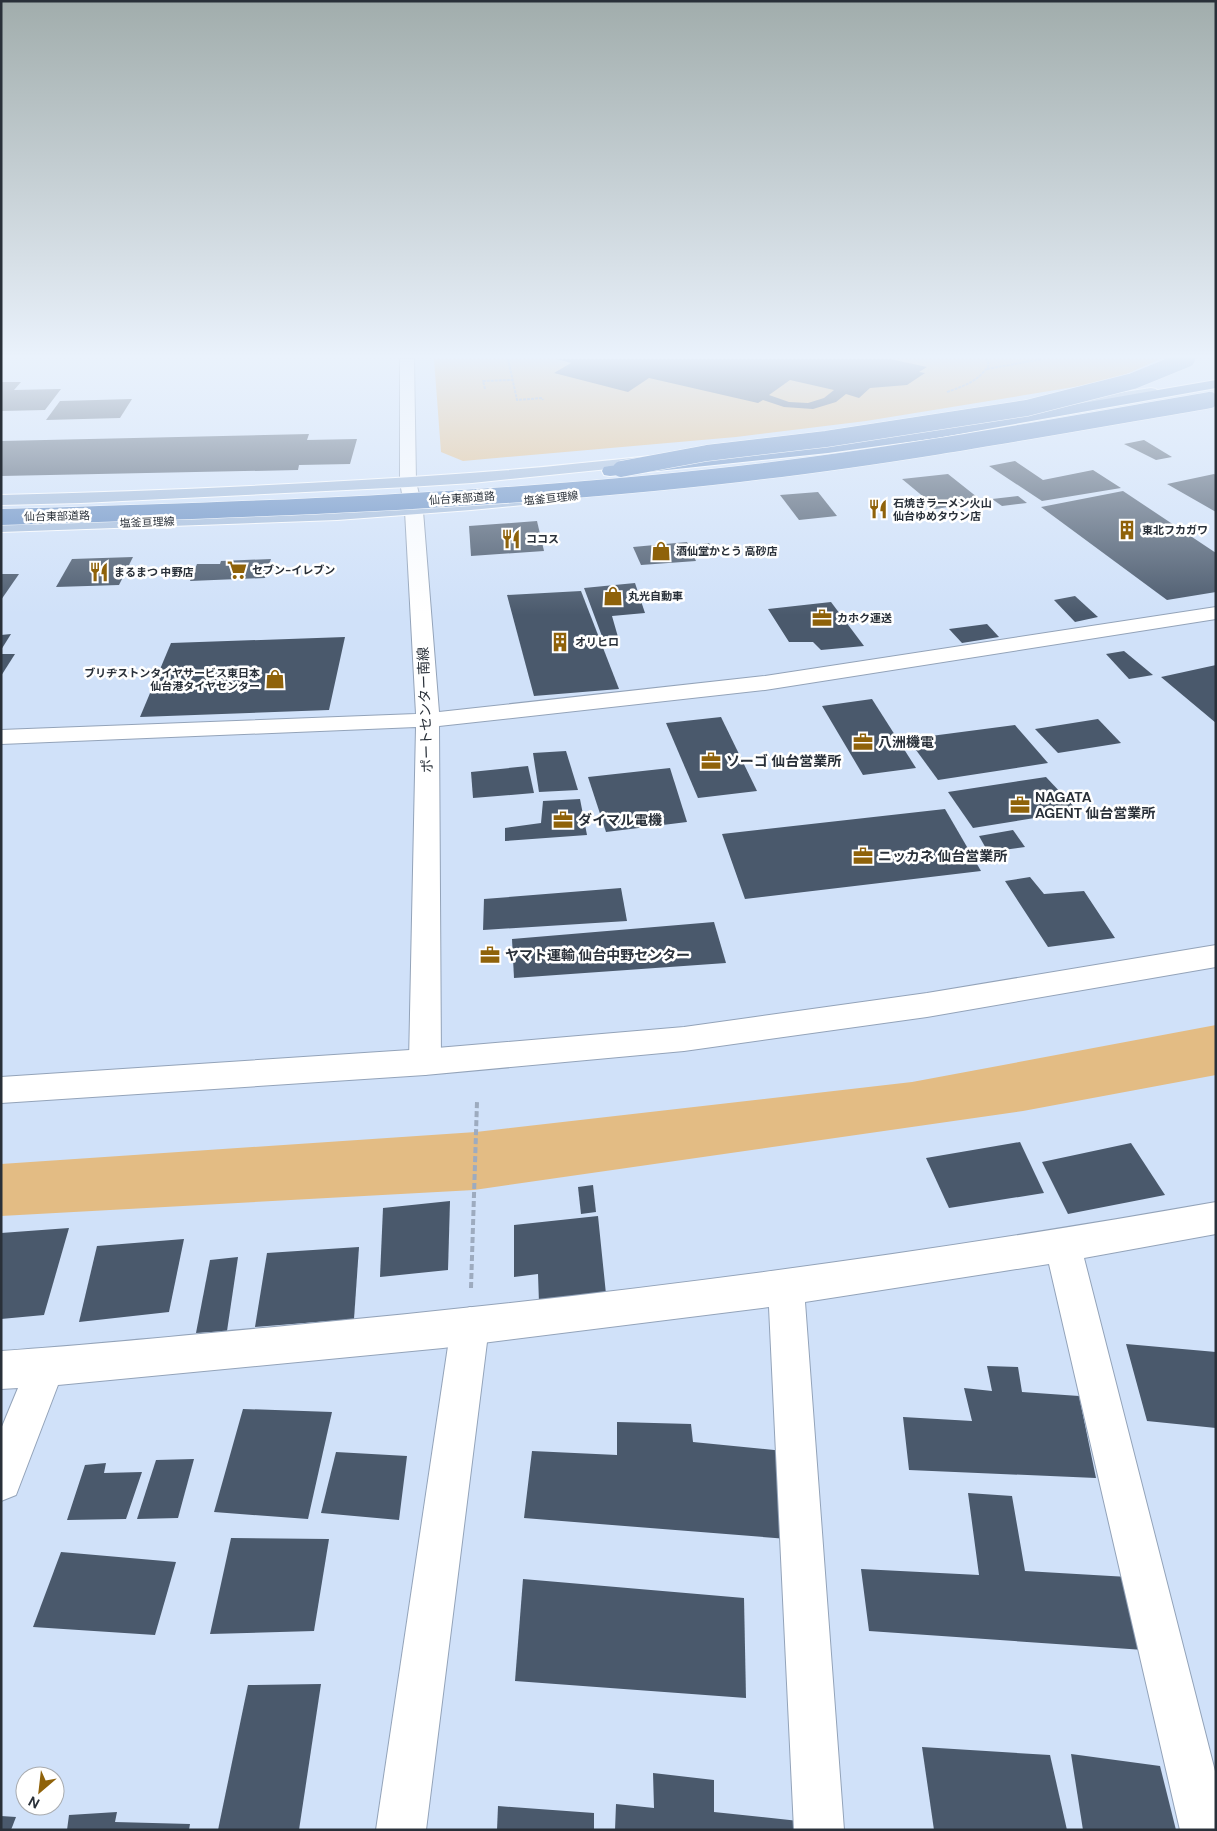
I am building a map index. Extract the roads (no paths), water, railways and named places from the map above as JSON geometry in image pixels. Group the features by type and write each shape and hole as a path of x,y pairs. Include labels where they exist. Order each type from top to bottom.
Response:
{"highway":[{"path":"610,471 707,453 785,444"},
{"name":"仙台東部道路","path":"1,500 357,489 610,471 854,444"},
{"name":"仙台東部道路","path":"1,517 352,504 625,485 842,461 948,444"}],"main road":[{"name":"塩釜亘理線","path":"1,500 81,498 472,478 812,444"},
{"name":"塩釜亘理線","path":"1,527 414,511 679,485 998,444"}],"street":[{"name":"ポートセンター南線","path":"408,444 408,482 414,511 428,720 425,1062"},
{"path":"1,738 428,720 764,683 1196,618 1216,613"},
{"path":"1,1090 425,1062 684,1039 917,1006 1216,956"},
{"path":"1,1370 470,1326 786,1288 1063,1246 1216,1218"},
{"path":"1063,1246 1205,1830"},
{"path":"786,1288 819,1830"},
{"path":"400,1830 470,1326"},
{"path":"1,1480 46,1367"}],"place":[{"name":"石焼きラーメン火山 仙台ゆめタウン店","path":"878,509"},
{"name":"東北フカガワ","path":"1127,530"},
{"name":"ココス","path":"511,539"},
{"name":"酒仙堂かとう 高砂店","path":"661,551"},
{"name":"セブン-イレブン","path":"237,570"},
{"name":"まるまつ 中野店","path":"99,572"},
{"name":"丸光自動車","path":"613,596"},
{"name":"カホク運送","path":"822,618"},
{"name":"オリヒロ","path":"560,642"},
{"name":"ブリヂストンタイヤサービス東日本 仙台港タイヤセンター","path":"275,679"},
{"name":"八洲機電","path":"863,742"},
{"name":"ソーゴ 仙台営業所","path":"711,761"},
{"name":"NAGATA AGENT 仙台営業所","path":"1020,805"},
{"name":"ダイマル電機","path":"563,820"},
{"name":"ニッカネ 仙台営業所","path":"863,856"},
{"name":"ヤマト運輸 仙台中野センター","path":"490,955"}]}
